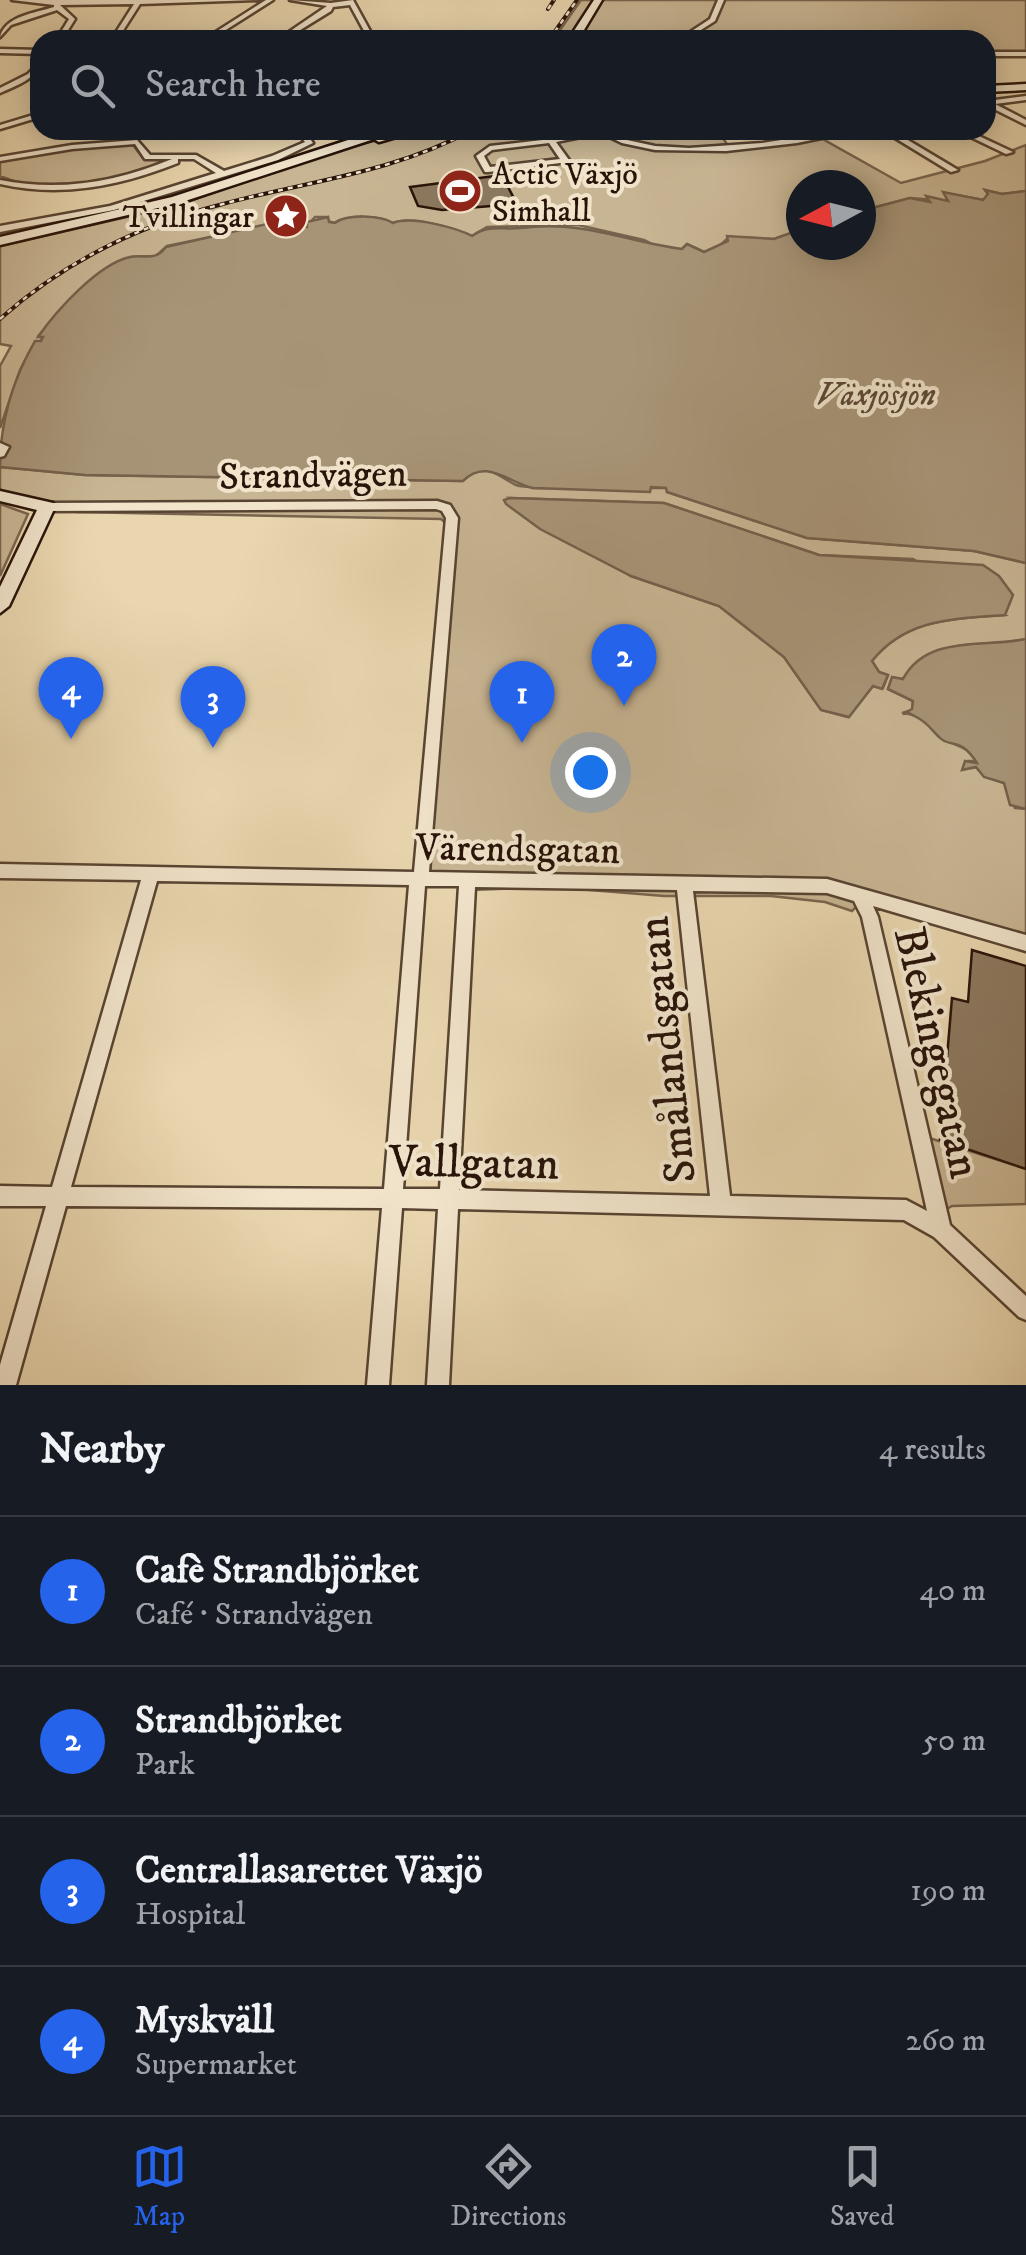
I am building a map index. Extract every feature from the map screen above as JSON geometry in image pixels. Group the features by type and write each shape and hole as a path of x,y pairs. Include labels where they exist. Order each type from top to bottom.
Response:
{"main road":[{"path":"580,30 598,0"},
{"path":"996,96 1026,92"},
{"path":"0,241 175,200 359,140"},
{"path":"300,159 375,140"},
{"path":"0,496 47,507 0,606"}],"street":[{"path":"16,0 57,5 72,19 65,30"},
{"path":"0,34 9,24 76,1 256,0"},
{"path":"222,30 270,0"},
{"path":"294,0 331,5 351,1 367,30"},
{"path":"697,30 713,20 721,0"},
{"path":"120,30 138,2"},
{"path":"296,30 331,5"},
{"path":"0,50 30,52"},
{"path":"996,54 1026,54"},
{"path":"0,91 30,76"},
{"path":"996,103 1026,123"},
{"path":"0,127 30,118"},
{"path":"0,229 82,216 223,174 306,145 307,140"},
{"path":"552,141 565,160 562,162 488,170 480,156 490,148 556,140"},
{"path":"623,140 673,151 769,140"},
{"path":"903,140 954,170"},
{"path":"982,140 1008,152"},
{"path":"0,158 137,142 148,157 199,158 223,174"},
{"path":"0,182 34,188 84,187 145,173 181,158"},
{"name":"Strandvägen","path":"47,507 446,508 452,518 420,878"},
{"name":"Värendsgatan","path":"0,870 828,886 1026,943"},
{"path":"5,1385 151,874"},
{"path":"378,1385 420,878"},
{"path":"438,1385 468,880"},
{"name":"Smålandsgatan","path":"684,885 720,1206"},
{"name":"Blekingegatan","path":"859,894 870,917 942,1230"},
{"name":"Vallgatan","path":"0,1196 448,1199 906,1210 942,1230"},
{"path":"942,1230 1026,1310"}],"shaded area":[{"path":"581,0 1026,0 1026,53 996,53 996,30 560,30"},
{"path":"378,140 724,140 727,144 685,150 824,140 901,183 985,161 1026,145 1026,191 1002,194 985,190 988,194 984,200 945,193 948,201 910,198 876,207 876,170 786,170 786,235 774,239 729,237 715,250 704,252 687,244 682,249 664,250 644,240 578,225 487,227 472,236 422,222 393,223 364,217 334,223 328,217 315,217 306,227 292,226 289,221 167,246 156,256 131,257 80,290 39,335 43,337 35,342 20,370 0,428 0,366 11,346 0,344 0,246 179,205 310,158"},
{"path":"133,145 143,158 173,160 87,184 42,186 0,176 0,161 74,149"},
{"path":"0,467 85,475 462,481 484,470 516,485 533,488 667,488 667,492 807,538 974,551 1026,563 1026,639 947,648 918,664 902,679 892,678 888,689 913,701 912,710 902,713 920,719 969,752 977,761 969,761 972,768 1004,783 1015,808 1026,809 1026,945 865,897 852,911 825,902 771,896 664,896 553,887 471,890 413,877 448,525 441,519 76,512 0,495","holes":["510,498 664,503 819,555 913,559 1005,615 933,623 900,636 872,661 879,672 888,675 883,688 873,686 848,717 821,710 784,657 719,606 631,576"]},
{"path":"0,504 28,514 0,576"},
{"path":"920,1135 1026,1169 1026,1204 952,1206 938,1214"}],"water":[{"name":"Växjösjön","path":"985,190 1002,194 1026,191 1026,563 974,551 807,538 667,492 666,488 651,487 650,492 533,488 488,472 472,474 463,481 85,475 0,467 9,402 20,371 35,341 41,341 43,337 38,337 46,326 105,269 130,257 153,256 166,247 280,221 307,227 307,222 328,217 329,222 335,223 364,217 393,223 423,222 472,236 489,229 566,227 682,249 687,244 704,252 728,241 727,236 774,239 786,235 786,260 876,260 876,207 910,198 930,202 926,196 948,201 943,192 983,200 988,194"},
{"path":"504,500 664,503 819,555 983,565 999,576 1013,595 1005,615 932,623 885,647 872,661 879,672 888,675 882,689 873,686 849,717 821,710 784,657 719,606 631,576 540,529 506,504"},
{"path":"1026,639 1026,809 1010,805 1004,783 984,777 976,767 962,770 965,761 977,763 971,754 943,740 920,719 903,714 912,709 913,701 888,689 892,677 903,679 913,665 941,649"}],"building":[{"name":"Actic Växjö Simhall","path":"525,172 532,182 508,187 517,204 442,210 418,206 410,187"},
{"path":"972,950 1026,966 1026,1169 940,1140 952,998 968,1002"}],"railway":[{"path":"548,9 554,0"},
{"path":"556,30 577,0"},
{"path":"0,319 50,280 133,234 223,204 381,166 452,140"}],"place":[{"name":"Actic Växjö Simhall","path":"460,191"},
{"name":"Tvillingar","path":"286,216"},
{"name":"Strandbjörket","path":"624,706"},
{"name":"Myskväll","path":"71,739"},
{"name":"Cafè Strandbjörket","path":"522,743"},
{"name":"Centrallasarettet Växjö","path":"213,748"}]}
